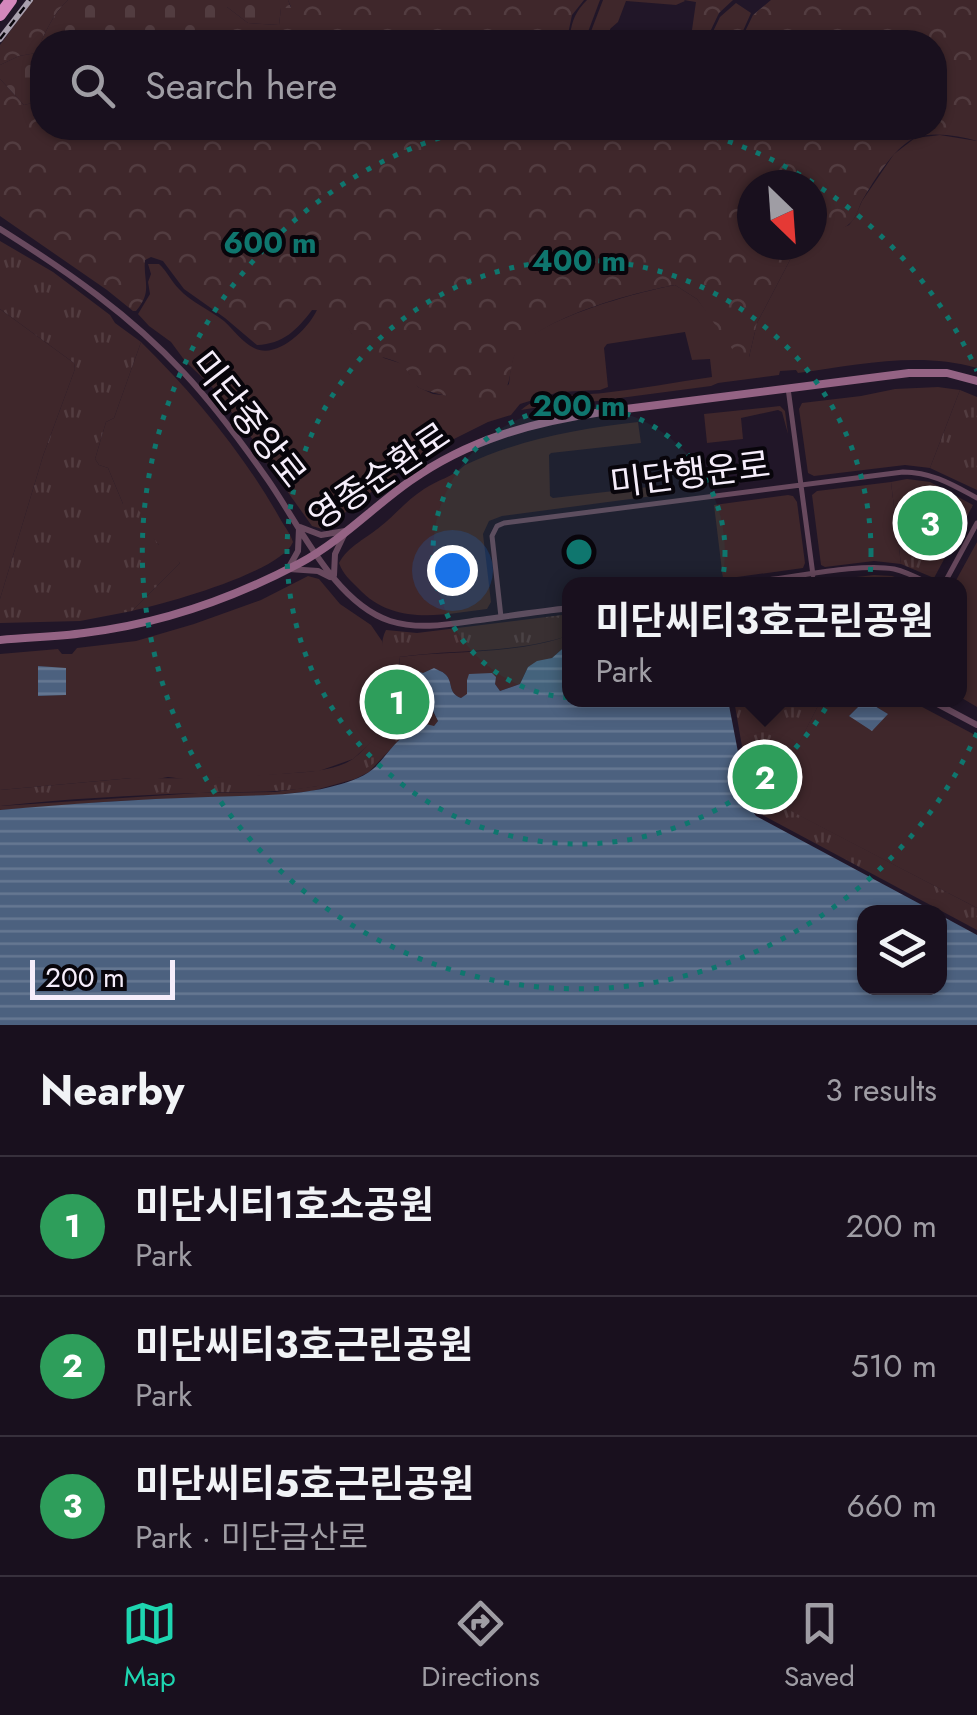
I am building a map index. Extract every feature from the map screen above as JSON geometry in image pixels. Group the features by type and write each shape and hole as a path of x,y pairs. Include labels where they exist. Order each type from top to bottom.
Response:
{"highway":[{"path":"0,15 12,0"}],"main road":[{"name":"영종순환로","path":"0,640 141,624 219,601 316,553 438,463 513,429 564,417 923,372 977,381"}],"street":[{"name":"미단중앙로","path":"0,228 98,294 158,346 226,422 336,581 360,606 402,624 432,626 562,609"},
{"path":"788,388 813,575"},
{"name":"미단행운로","path":"502,617 492,536 504,522 915,472 942,479 977,498"},
{"path":"948,577 977,522"},
{"path":"336,581 318,570 288,569 300,544 299,526 322,536 348,530"},
{"path":"336,581 333,562 348,530"},
{"path":"799,577 884,568 915,577"},
{"path":"944,707 977,724"}],"green space":[{"path":"33,0 68,0 47,30 30,30 30,54 0,65 0,45"},
{"path":"68,0 288,0 291,8 281,8 279,25 248,23 222,7 222,30 47,30"},
{"path":"288,0 584,0 572,15 569,30 222,30 222,7 248,23 279,25 281,8 291,7"},
{"path":"587,0 600,0 589,30 571,30 575,16"},
{"path":"603,0 685,1 676,5 626,1 618,22 610,30 592,30"},
{"path":"684,0 733,0 719,13 711,30 692,30 696,2"},
{"path":"771,0 977,0 977,141 947,136 947,30 746,30 753,15"},
{"path":"736,3 751,13 743,30 714,30 720,17"},
{"path":"30,54 30,104 24,105 0,79 0,65"},
{"path":"0,79 24,105 30,104 30,140 911,140 885,165 855,218 827,236 827,170 737,170 737,260 790,260 757,323 745,362 697,299 675,285 615,300 550,325 519,348 507,387 495,399 485,402 418,387 402,365 368,351 333,313 312,310 289,335 257,345 184,289 163,261 151,257 145,260 144,298 133,311 0,216"},
{"path":"947,136 977,141 977,368 933,360 865,363 798,373 780,371 779,375 711,386 521,410 549,398 712,377 710,359 692,360 685,332 607,344 604,348 608,387 559,392 520,404 511,415 428,452 322,529 312,526 212,387 171,342 138,314 150,294 148,264 159,264 184,294 224,321 254,348 263,351 282,346 307,326 317,310 328,310 342,317 352,334 384,358 403,364 418,387 433,394 484,402 509,384 515,353 543,329 588,309 675,285 697,299 749,357 757,323 790,260 827,260 827,233 849,225 894,154 912,140 947,140"},
{"path":"0,241 53,272 141,342 114,418 106,422 95,459 108,468 123,504 133,504 159,545 164,544 180,563 132,611 80,621 0,623 0,599 43,456 75,369 74,363 0,309"},
{"path":"0,309 74,363 75,369 43,456 0,599"},
{"path":"141,342 233,446 293,542 284,553 245,575 132,611 180,563 123,504 108,468 95,459 106,422 114,418"},
{"path":"895,389 960,390 930,468 905,465 814,476 808,473 799,409 802,403"},
{"path":"960,390 977,397 977,490 930,468"},
{"path":"780,406 785,411 788,434 778,410 741,418 743,439 707,443 704,414"},
{"path":"638,422 641,443 551,453 550,496 657,486 661,495 502,516 489,521 483,534 491,602 487,609 435,615 402,613 372,600 339,563 412,498 465,465 550,436"},
{"path":"891,482 901,564 874,561 821,565 812,495 817,491"},
{"path":"891,482 930,482 973,505 935,577 901,564"},
{"path":"793,496 797,502 803,568 723,577 714,505"},
{"path":"977,542 977,707 967,701 967,577 958,577"},
{"path":"308,576 319,579 340,604 371,625 382,641 388,724 353,759 319,771 245,777 132,778 0,790 0,654 58,649 62,654 72,654 77,648 136,641 261,600"},
{"path":"562,615 562,637 549,641 399,657 406,705 402,733 379,759 350,777 295,789 0,806 0,790 132,778 300,773 350,761 388,724 390,698 382,650 386,630 417,633"},
{"path":"562,637 562,649 552,658 528,667 520,684 500,691 495,684 467,680 467,695 461,698 444,673 434,668 423,673 419,698 438,721 434,726 404,735 369,772 355,779 312,791 274,795 0,810 0,806 275,792 317,786 401,735 405,708 399,657 507,649"},
{"path":"735,707 817,707 770,800 977,908 977,930 947,914 947,905 930,905 757,812 752,804"},
{"path":"817,707 858,707 849,716 887,714 877,707 922,707 977,736 977,908 769,800"}],"water":[{"path":"562,649 562,707 729,707 748,804 756,816 922,905 857,905 857,995 947,995 947,919 977,935 977,1025 0,1025 0,810 285,794 341,784 373,769 415,726 434,726 438,721 433,711 420,702 417,692 408,688 409,674 434,668 445,674 454,693 461,698 467,694 469,674 492,673 500,691 520,684 528,667 552,658"},
{"path":"38,666 66,668 66,695 38,696"},
{"path":"858,707 876,707 888,714 872,731 849,716"}],"railway":[{"path":"0,39 30,0"}],"place":[{"name":"미단씨티5호근린공원","path":"930,523"},
{"name":"미단시티1호소공원","path":"397,702"},
{"name":"미단씨티3호근린공원","path":"765,777"}]}
